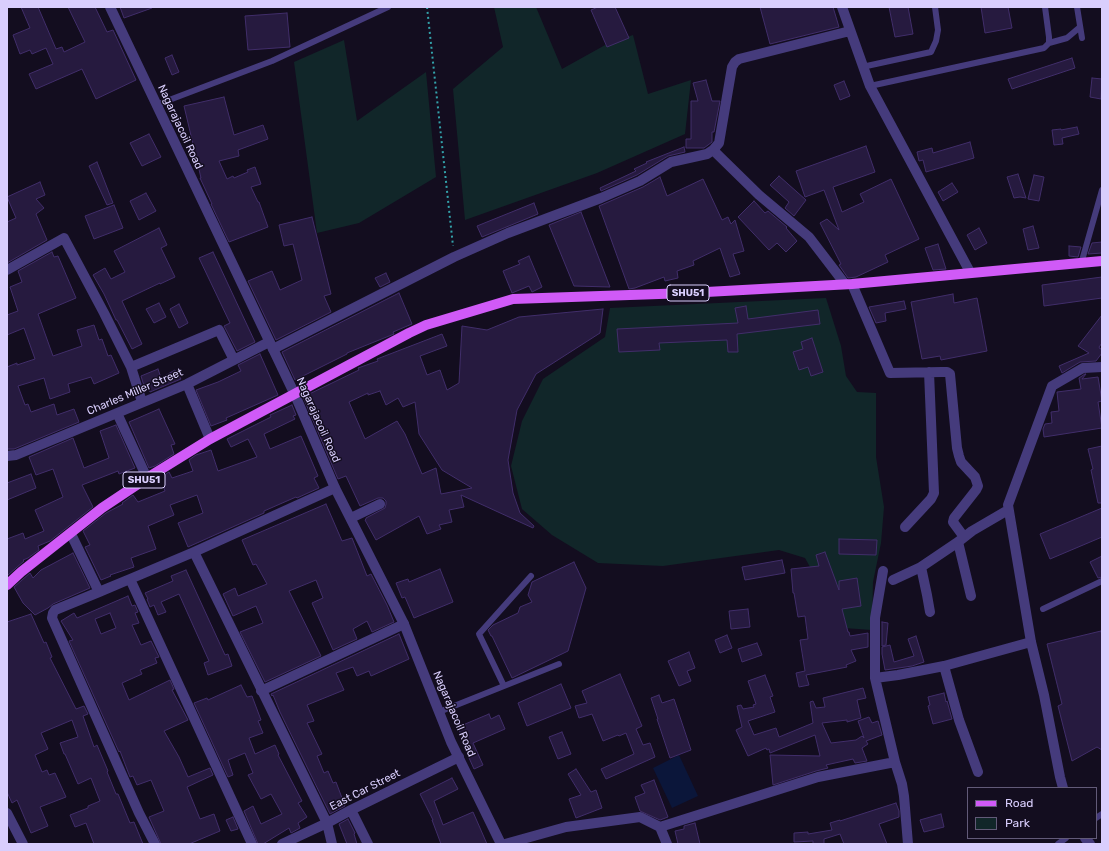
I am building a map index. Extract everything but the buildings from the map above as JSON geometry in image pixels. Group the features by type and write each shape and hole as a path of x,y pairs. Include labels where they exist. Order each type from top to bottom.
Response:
{"main road":[{"name":"SHU51","path":"7,585 21,572 102,508 210,439 426,325 513,299 688,293 848,284 1102,261"}],"street":[{"name":"Nagarajacoil Road","path":"110,7 295,395 335,488 404,624 451,742 501,844"},
{"path":"842,7 870,86 970,272"},
{"path":"850,31 739,59 735,62 732,67 719,143 713,150 759,195 809,237 848,284 890,373 947,372 950,374 958,456 961,462 975,477 978,486 954,518 953,522 961,540 971,596"},
{"name":"Charles Miller Street","path":"7,456 16,455 187,384 234,360 271,346 454,257 508,233 601,198 640,181 671,162 706,154 713,150"},
{"path":"7,270 64,238 104,313 130,367 142,402"},
{"path":"130,367 219,330 234,360"},
{"path":"1063,787 1044,695 1031,642 1008,510 1009,500 1052,386 1084,368 1102,367"},
{"path":"905,528 931,499 934,493 929,372"},
{"path":"187,384 210,439"},
{"path":"117,413 147,478"},
{"path":"155,844 138,814 52,615 55,610 194,552 335,488"},
{"path":"351,518 380,504"},
{"path":"893,580 921,567 982,524 1008,510"},
{"path":"71,534 99,592"},
{"path":"194,552 327,823 332,844"},
{"path":"921,567 930,612"},
{"path":"883,571 875,618 874,678 902,784 908,844"},
{"path":"130,578 252,844"},
{"path":"261,691 404,624"},
{"path":"874,678 944,666 1031,642"},
{"path":"944,666 959,720 978,772"},
{"name":"East Car Street","path":"282,844 459,757"},
{"path":"660,827 818,777 895,762"},
{"path":"351,810 368,844"},
{"path":"7,813 22,844"},
{"path":"505,844 566,827 640,817 660,827 667,844"}],"lane":[{"path":"156,105 272,61 388,7"},
{"path":"862,66 931,52 936,41 938,30 934,7"},
{"path":"1045,7 1050,37 1049,43"},
{"path":"1077,7 1082,38"},
{"path":"870,86 1044,48 1049,43 1067,38 1080,27"},
{"path":"1081,264 1102,190"},
{"path":"504,686 479,634 531,576"},
{"path":"1043,609 1102,581"},
{"path":"439,712 559,664"}],"path":[{"path":"427,7 454,257"}],"green space":[{"path":"494,7 536,7 562,69 607,44 633,35 648,94 691,80 685,134 597,173 465,220 453,89 503,47"},
{"path":"344,40 357,121 426,72 436,177 359,223 317,233 294,62"},
{"path":"826,298 841,346 846,376 857,392 876,393 876,457 884,507 881,543 873,582 872,630 844,628 805,558 779,550 663,566 598,563 552,535 522,509 511,466 522,421 543,379 605,337 610,308"}],"water":[{"path":"679,755 698,796 672,808 653,768"}]}
